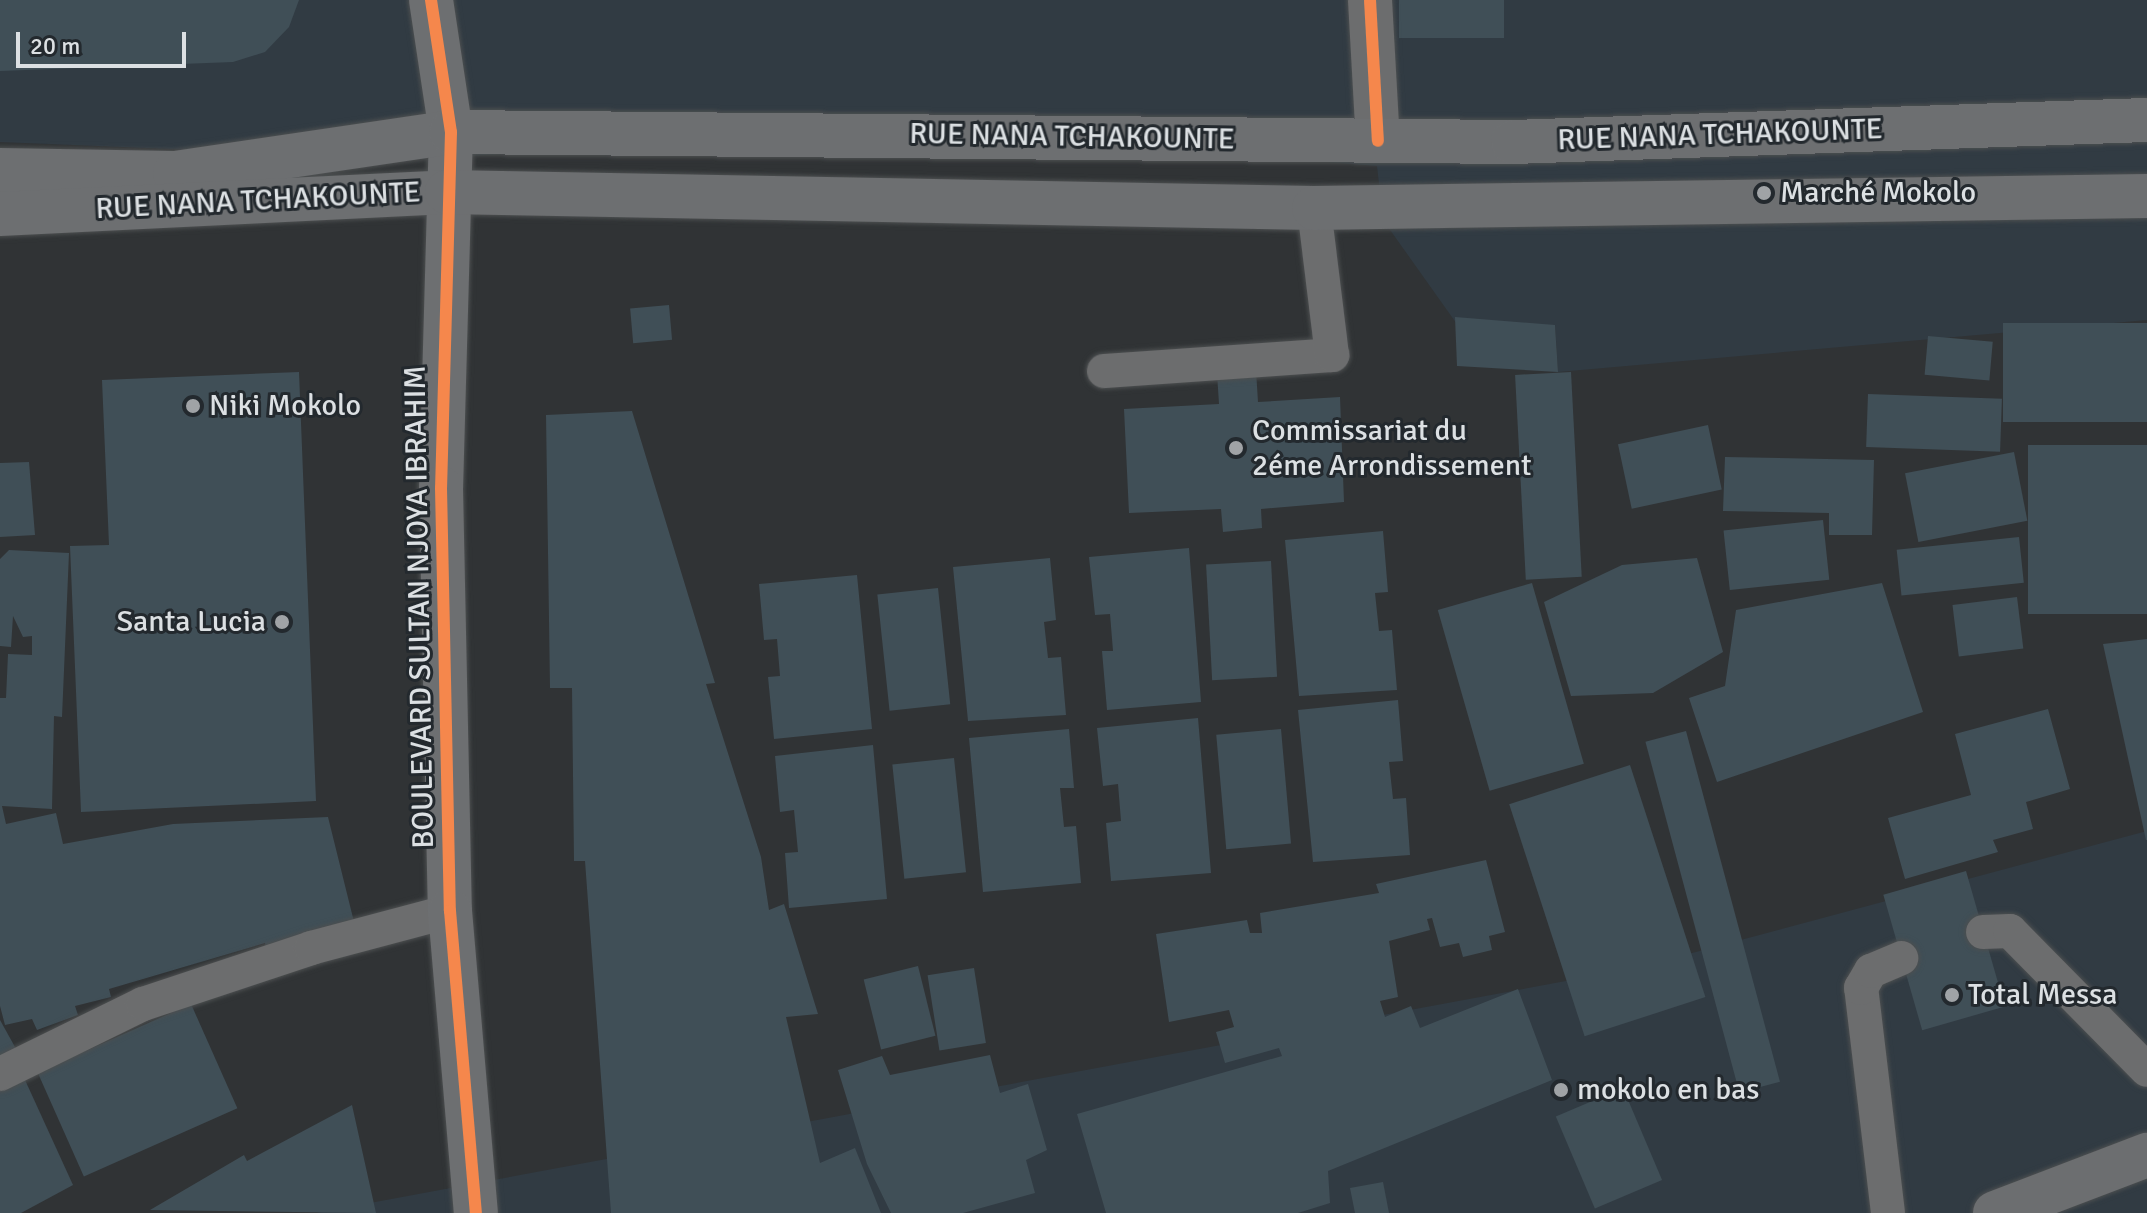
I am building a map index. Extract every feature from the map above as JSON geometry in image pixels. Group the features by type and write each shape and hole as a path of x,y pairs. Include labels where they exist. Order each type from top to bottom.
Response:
{"main road":[{"name":"BOULEVARD SULTAN NJOYA IBRAHIM","path":"431,0 451,132 441,488 450,911 476,1213"},
{"name":"RUE NANA TCHAKOUNTE","path":"0,170 175,173 451,132 1513,142 2147,120"},
{"path":"1510,205 1513,142"},
{"name":"RUE NANA TCHAKOUNTE","path":"0,214 447,192 1314,208 2147,196"},
{"path":"1995,1213 2147,1155"}],"street":[{"path":"1370,0 1378,141"}],"lane":[{"path":"1104,371 1332,355 1314,208"},
{"path":"0,1074 143,1004 311,948 450,911"},
{"path":"1983,932 2010,931 2147,1070"},
{"path":"1888,1213 1861,988 1871,971 1901,958"}],"shaded area":[{"name":"Marché Mokolo","path":"0,0 2147,0 2147,320 1558,372 1555,325 1459,327 1383,220 1377,166 952,131 410,159 0,142"},
{"name":"mokolo en bas","path":"2147,831 2147,1213 316,1213 1636,968"}],"building":[{"path":"0,0 299,0 289,27 265,52 233,62 0,71"},
{"path":"1399,0 1504,0 1504,38 1399,38"},
{"path":"669,305 672,340 633,343 630,308"},
{"path":"1455,317 1555,325 1558,372 1457,366"},
{"path":"2003,323 2147,323 2147,422 2003,422"},
{"path":"1928,336 1993,342 1989,381 1925,375"},
{"path":"1256,370 1258,402 1340,397 1344,502 1261,509 1262,528 1223,532 1221,509 1129,513 1124,409 1219,404 1217,373"},
{"path":"299,372 316,801 81,812 70,546 109,545 102,380"},
{"path":"1571,372 1582,577 1526,580 1515,375"},
{"path":"1868,394 2002,399 2000,452 1866,447"},
{"path":"632,411 715,683 706,684 761,857 769,910 784,904 818,1014 786,1017 820,1163 855,1148 881,1213 611,1213 585,861 574,861 572,688 550,688 546,415"},
{"path":"1708,425 1722,490 1632,509 1618,444"},
{"path":"2028,445 2147,445 2147,614 2028,614"},
{"path":"2014,452 2027,521 1918,542 1905,473"},
{"path":"1725,457 1874,460 1872,535 1829,535 1829,513 1723,511"},
{"path":"29,462 35,535 0,537 0,463"},
{"path":"1823,520 1829,580 1730,590 1724,530"},
{"path":"1383,531 1388,592 1375,593 1379,631 1392,630 1397,690 1299,696 1285,540"},
{"path":"2019,537 2024,583 1901,596 1897,550"},
{"path":"1189,548 1201,702 1107,710 1102,651 1113,651 1110,614 1095,615 1089,557"},
{"path":"9,550 69,553 62,717 54,716 52,809 2,806 6,824 56,813 63,844 173,824 328,817 357,934 267,952 265,943 109,989 111,997 75,1006 78,1015 37,1030 32,1019 5,1025 0,1006 0,698 6,698 8,654 32,655 32,636 23,637 13,616 11,647 0,646 0,559"},
{"path":"1050,558 1056,620 1044,622 1048,658 1061,657 1066,715 968,721 953,567"},
{"path":"1697,558 1723,652 1653,693 1571,696 1544,602 1622,565"},
{"path":"1271,561 1277,677 1212,680 1206,564"},
{"path":"857,575 872,729 774,739 768,677 780,676 777,639 764,640 759,584"},
{"path":"1532,583 1584,764 1490,791 1438,610"},
{"path":"1882,583 1923,712 1717,782 1689,698 1725,686 1736,610"},
{"path":"938,588 950,704 890,711 877,594"},
{"path":"2017,597 2023,649 1959,657 1952,605"},
{"path":"2147,639 2147,840 2146,840 2103,644"},
{"path":"1398,700 1403,761 1389,762 1393,799 1406,798 1410,855 1313,862 1298,710"},
{"path":"2048,709 2070,789 2026,802 2033,829 1993,840 1998,852 1905,879 1888,818 1971,795 1955,734"},
{"path":"1198,718 1211,873 1111,881 1106,823 1121,821 1118,784 1103,786 1097,728"},
{"path":"1069,729 1074,788 1060,788 1064,827 1076,826 1081,883 983,892 969,738"},
{"path":"1281,729 1291,844 1226,849 1216,735"},
{"path":"1686,731 1780,1082 1739,1093 1645,742"},
{"path":"873,745 887,899 789,908 785,853 798,852 794,810 780,812 775,756"},
{"path":"954,758 966,872 904,879 892,764"},
{"path":"1630,765 1705,997 1585,1036 1509,804"},
{"path":"1486,860 1505,932 1489,936 1492,950 1463,957 1459,943 1440,947 1432,918 1427,919 1430,930 1389,941 1398,997 1380,1001 1385,1017 1411,1006 1420,1028 1518,989 1552,1080 1328,1171 1330,1203 1298,1213 1106,1213 1077,1114 1282,1056 1279,1048 1225,1063 1216,1032 1234,1027 1229,1010 1169,1022 1156,934 1247,920 1250,933 1262,933 1260,913 1379,893 1376,884"},
{"path":"1966,871 2005,1007 1922,1030 1883,895"},
{"path":"918,966 935,1036 881,1049 864,980"},
{"path":"974,968 986,1043 939,1050 928,975"},
{"path":"191,1004 237,1108 84,1176 38,1072"},
{"path":"0,1020 20,1056 0,1067"},
{"path":"990,1055 1000,1093 1028,1084 1047,1150 1026,1160 1035,1193 963,1213 891,1213 867,1164 838,1070 882,1056 890,1075"},
{"path":"20,1069 73,1185 21,1213 0,1213 0,1079"},
{"path":"1623,1088 1662,1180 1595,1209 1556,1117"},
{"path":"352,1105 376,1213 150,1210 244,1155 247,1161"},
{"path":"1383,1182 1389,1213 1355,1213 1350,1188"}],"cycle path":[{"path":"431,0 451,132 441,488 450,911 476,1213"},
{"path":"1370,0 1378,141"}],"place":[{"name":"Marché Mokolo","path":"1764,193"},
{"name":"Niki Mokolo","path":"193,406"},
{"name":"Commissariat du 2éme Arrondissement","path":"1236,448"},
{"name":"Santa Lucia","path":"282,622"},
{"name":"Total Messa","path":"1952,995"},
{"name":"mokolo en bas","path":"1561,1090"}]}
